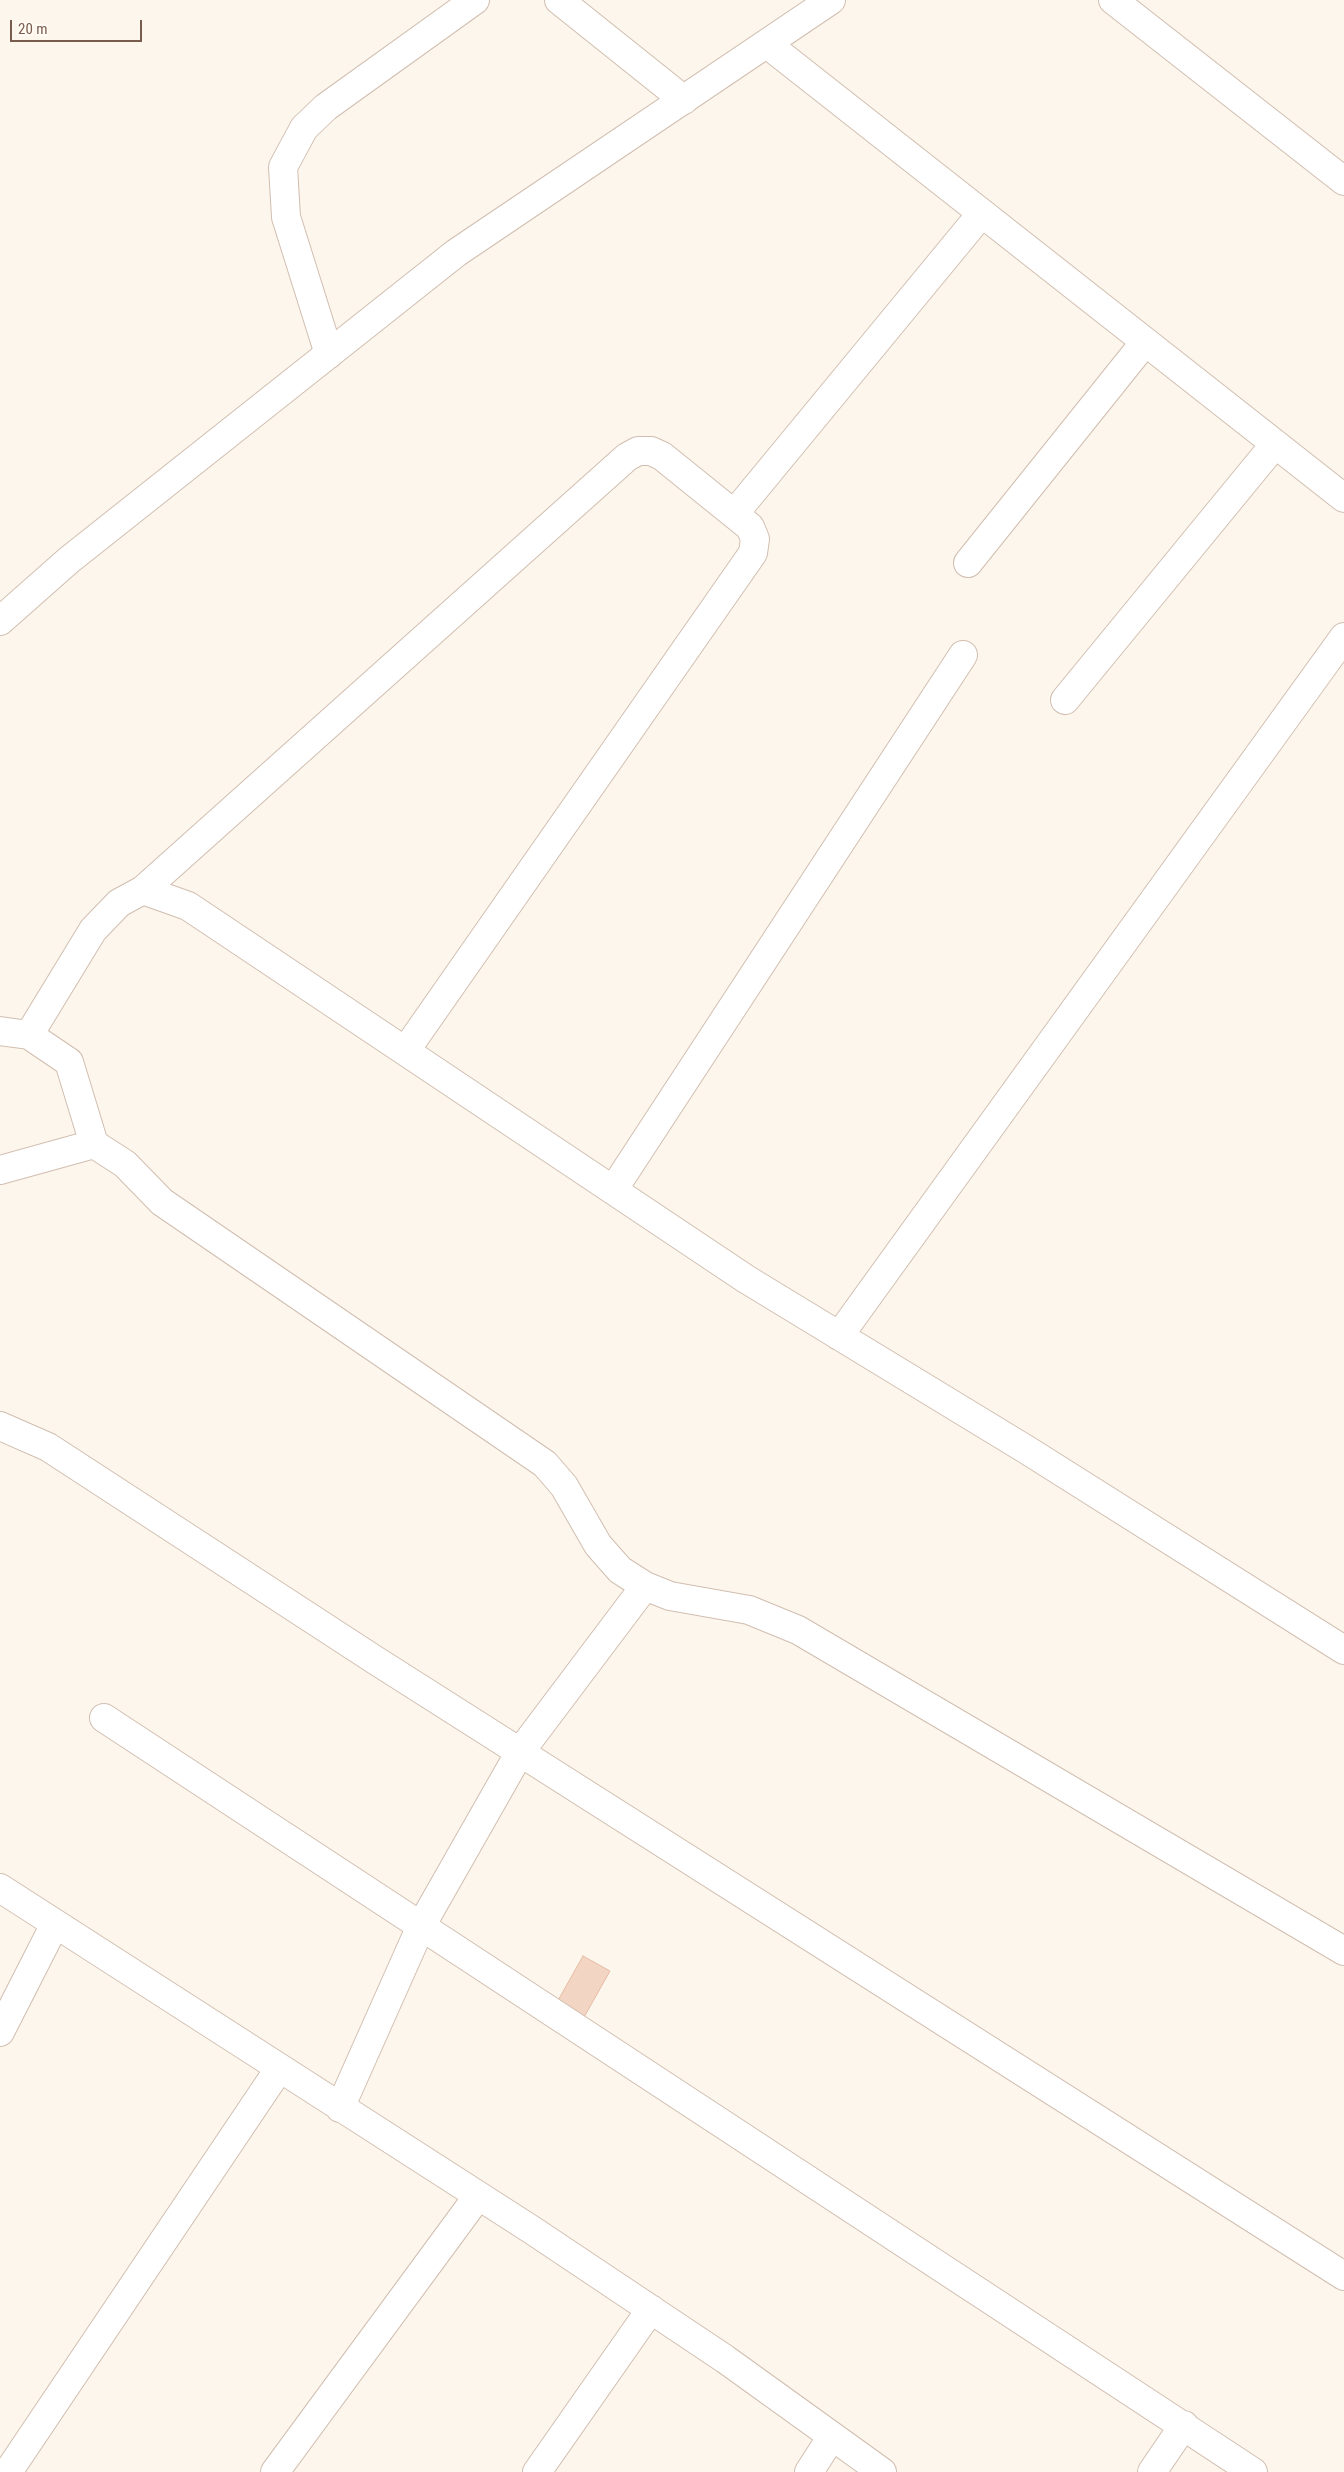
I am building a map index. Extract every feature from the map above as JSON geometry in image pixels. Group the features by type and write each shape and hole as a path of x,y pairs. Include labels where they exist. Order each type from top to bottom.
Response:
{"street":[{"path":"329,354 286,217 282,167 304,128 326,107 476,0"},
{"path":"559,0 684,100"},
{"path":"0,621 69,560 456,253 830,0"},
{"path":"1113,0 1344,181"},
{"path":"767,44 1344,498"},
{"path":"734,514 982,213"},
{"path":"968,564 1145,342"},
{"path":"1065,700 1275,444"},
{"path":"29,1034 93,930 119,903 143,890 627,457 638,451 651,451 662,456 750,527 755,539 753,553 406,1050"},
{"path":"840,1336 1344,637"},
{"path":"613,1190 963,655"},
{"path":"143,890 188,906 746,1279 1027,1450 1344,1650"},
{"path":"0,1031 29,1034 69,1062 94,1144 125,1164 162,1202 545,1464 564,1486 598,1545 620,1570 644,1586 670,1596 749,1610 798,1630 1341,1944"},
{"path":"0,1170 94,1144"},
{"path":"0,1426 48,1447 520,1752 1344,2276"},
{"path":"340,2108 421,1926 520,1752 644,1586"},
{"path":"104,1718 1253,2472"},
{"path":"0,1888 478,2196 651,2310 882,2472"},
{"path":"0,2032 55,1924"},
{"path":"8,2472 279,2069"},
{"path":"275,2472 478,2196"},
{"path":"537,2472 651,2310"},
{"path":"1152,2472 1184,2425"},
{"path":"809,2472 832,2436"}],"building":[{"path":"583,1956 610,1971 583,2019 556,2004"}]}
